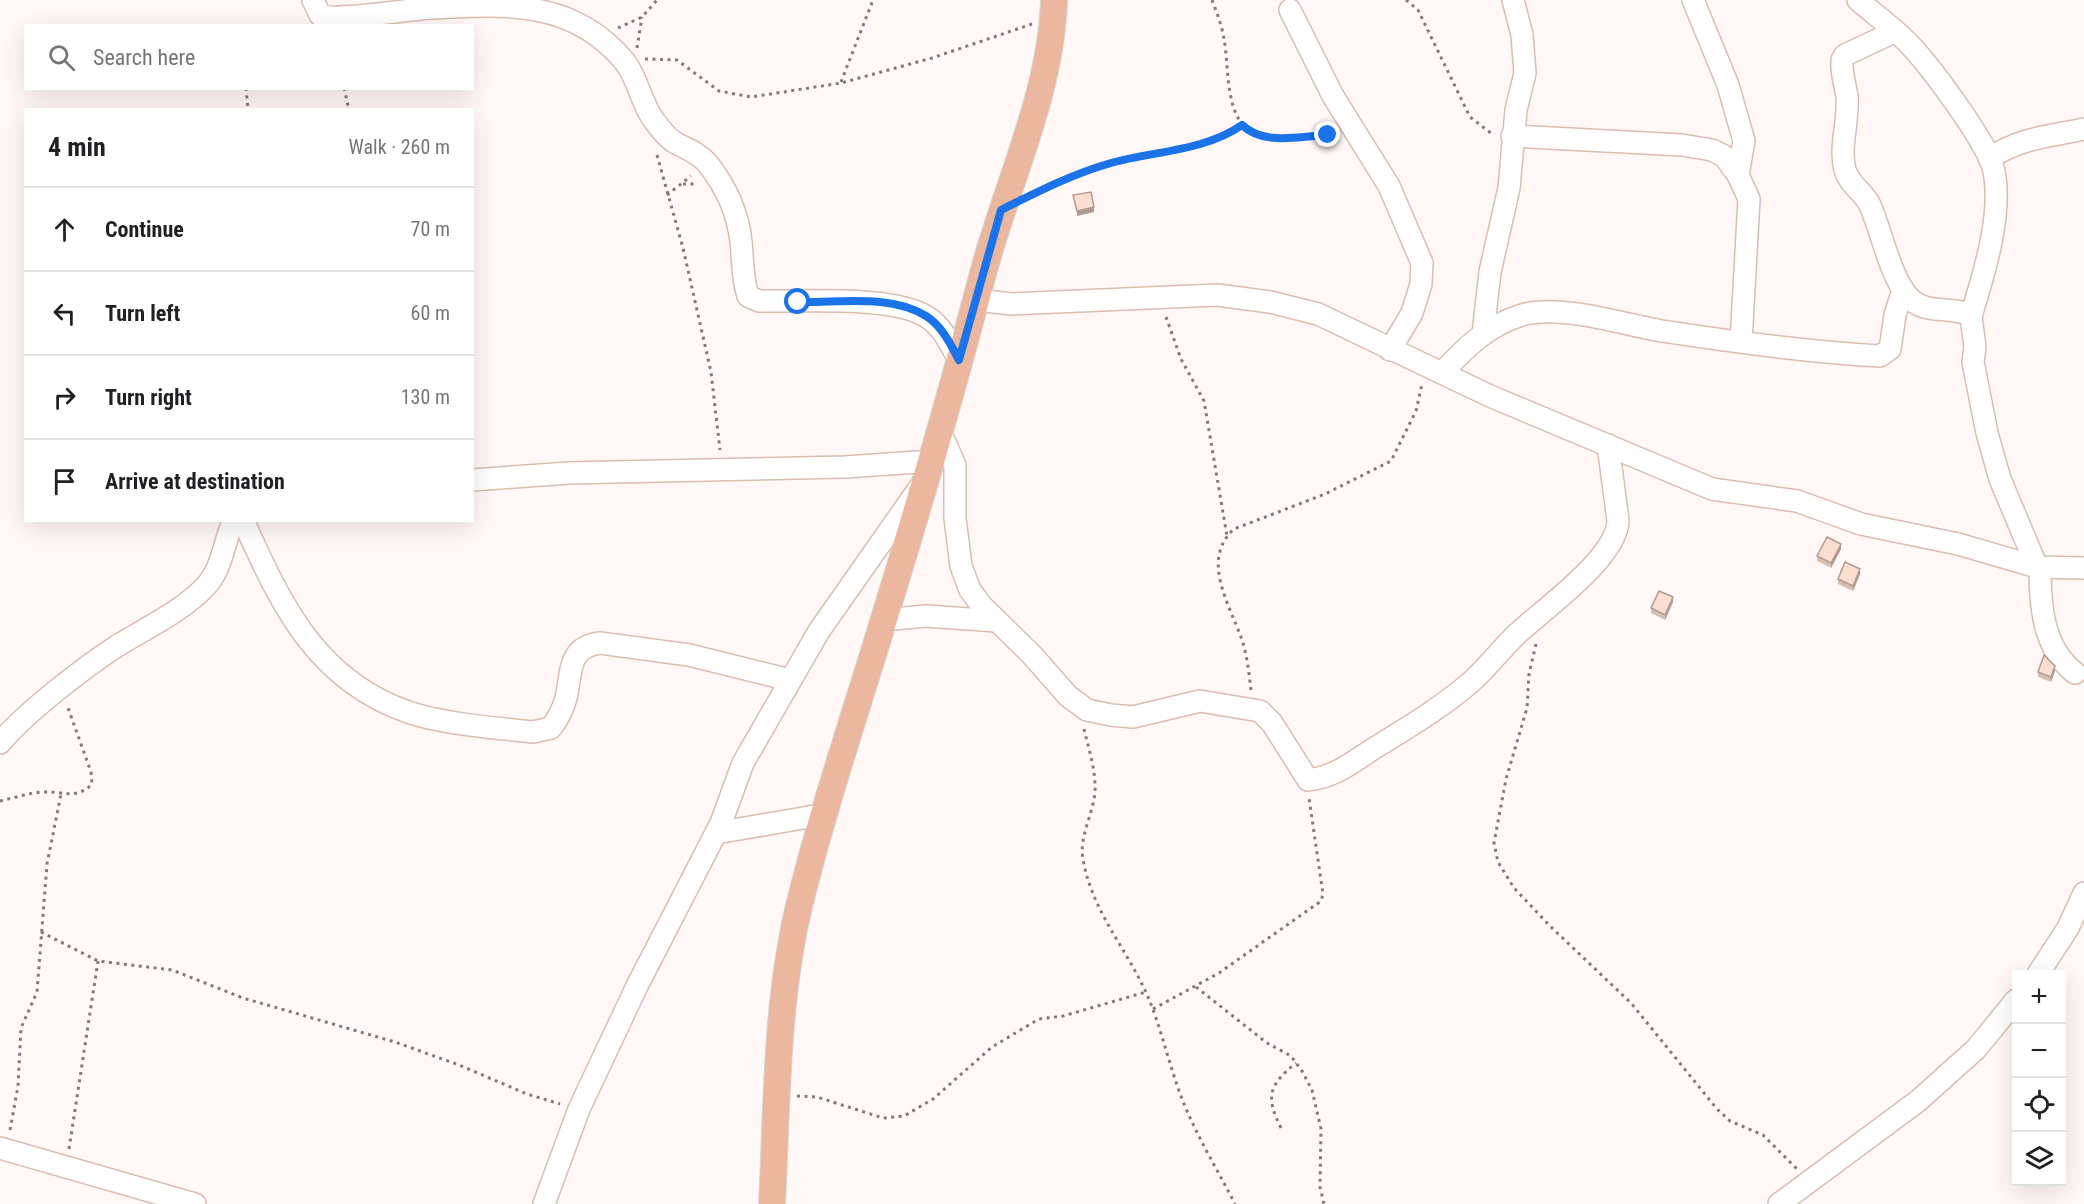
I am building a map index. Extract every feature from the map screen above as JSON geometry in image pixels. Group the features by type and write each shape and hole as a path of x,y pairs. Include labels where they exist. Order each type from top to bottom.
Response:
{"main road":[{"path":"772,1204 777,1095 786,981 799,907 930,469 1001,210 1046,70 1053,8"}],"street":[{"path":"313,0 320,15 334,18 416,9 504,4 565,12 598,33 625,61 640,85 650,115 662,131 674,142 690,149 706,162 730,196 741,241 748,296 752,299 873,302 898,306 927,317 946,336 959,360"},
{"path":"1483,334 1490,272 1509,188 1512,141 1525,73 1522,35 1513,0"},
{"path":"1693,0 1728,85 1744,141 1738,175"},
{"path":"1858,0 1910,45 1981,142 1989,158 1996,187 1987,260 1971,316 1974,330 1973,363 1987,433 2001,479 2038,568 2041,602 2048,636 2056,653 2075,673"},
{"path":"1290,10 1334,96 1389,186 1422,263 1421,284 1412,314 1390,350"},
{"path":"1894,32 1845,55 1841,68 1847,98 1845,169 1854,186 1868,201 1903,290 1916,304 1933,309 1961,310 1971,316"},
{"path":"1989,158 2012,144 2035,137 2084,129"},
{"path":"1512,141 1682,145 1712,150 1724,156 1738,175 1749,199 1741,342"},
{"path":"1434,369 1494,326 1524,315 1549,313 1585,316 1741,342 1860,355 1886,354 1890,349 1895,315 1903,290"},
{"path":"976,300 1012,304 1217,295 1270,302 1318,314 1390,350 1712,489 1797,501 1861,524 1958,543 2038,568 2084,568"},
{"path":"940,431 955,465 955,518 961,566 970,590 997,621 1078,703 1087,710 1133,717 1200,700 1260,711 1272,723 1308,780 1338,773 1448,701 1564,595 1610,546 1618,532 1608,445"},
{"path":"474,480 569,473 845,467 930,469"},
{"path":"544,1204 579,1109 637,986 716,833 743,763 819,631 930,469"},
{"path":"0,743 60,689 115,648 190,601 206,586 219,568 233,522"},
{"path":"244,522 276,591 299,631 340,676 366,692 412,713 533,732 551,728 566,699 571,665 578,653 587,645 600,643 688,655 790,681"},
{"path":"884,620 926,616 997,621"},
{"path":"716,833 826,814"},
{"path":"2041,970 2068,928 2084,893"},
{"path":"1779,1204 1918,1101 1976,1049 2012,1005"},
{"path":"2,1148 195,1204"}],"path":[{"path":"598,33 620,28 642,17 657,0"},
{"path":"841,83 859,30 873,0"},
{"path":"1212,0 1224,38 1235,113 1242,125 1259,136 1275,139 1358,132"},
{"path":"1406,0 1418,10 1470,117 1480,127 1512,141"},
{"path":"637,59 677,60 719,91 751,97 841,83 932,58 1053,8"},
{"path":"246,90 248,108"},
{"path":"344,90 349,108"},
{"path":"650,115 654,145 683,248 711,372 723,470"},
{"path":"1001,210 1060,181 1110,163 1214,141 1242,125"},
{"path":"667,195 706,162"},
{"path":"1161,298 1180,360 1204,400 1227,536"},
{"path":"1254,709 1243,641 1219,580 1220,549 1227,536 1249,523 1325,494 1391,461 1434,369"},
{"path":"1543,612 1529,674 1527,708 1506,779 1494,843 1498,862 1514,888 1550,926 1631,1003 1717,1108 1730,1121 1763,1135 1785,1154 1808,1182"},
{"path":"0,801 44,792 61,794 84,792 92,784 91,772 78,731 60,689"},
{"path":"1078,703 1094,775 1095,793 1083,840 1082,856 1088,879 1111,931 1146,992 1186,1109 1235,1204"},
{"path":"1153,1009 1196,987 1321,901 1323,894 1308,780"},
{"path":"2,1148 18,1086 21,1028 37,992 50,846 61,794"},
{"path":"41,932 98,961 172,970 243,999 395,1042 459,1065 527,1094 579,1109"},
{"path":"66,1166 98,961"},
{"path":"1196,987 1267,1043 1291,1056 1312,1090 1321,1129 1320,1187 1324,1204"},
{"path":"777,1095 817,1097 883,1118 904,1116 933,1099 992,1047 1039,1019 1063,1016 1146,992"},
{"path":"1281,1128 1275,1116 1271,1095 1278,1080 1296,1063"}],"building":[{"path":"1091,192 1094,207 1077,211 1073,195"},
{"path":"1827,537 1841,544 1831,563 1817,556"},
{"path":"1845,562 1860,569 1853,586 1838,579"},
{"path":"1659,591 1673,597 1665,615 1651,608"},
{"path":"2044,655 2055,666 2051,677 2038,672"}],"route":[{"path":"798,302 873,302 898,306 927,317 946,336 959,360 1001,210 1060,181 1110,163 1214,141 1227,136 1242,125 1259,136 1275,139 1328,135"}]}
